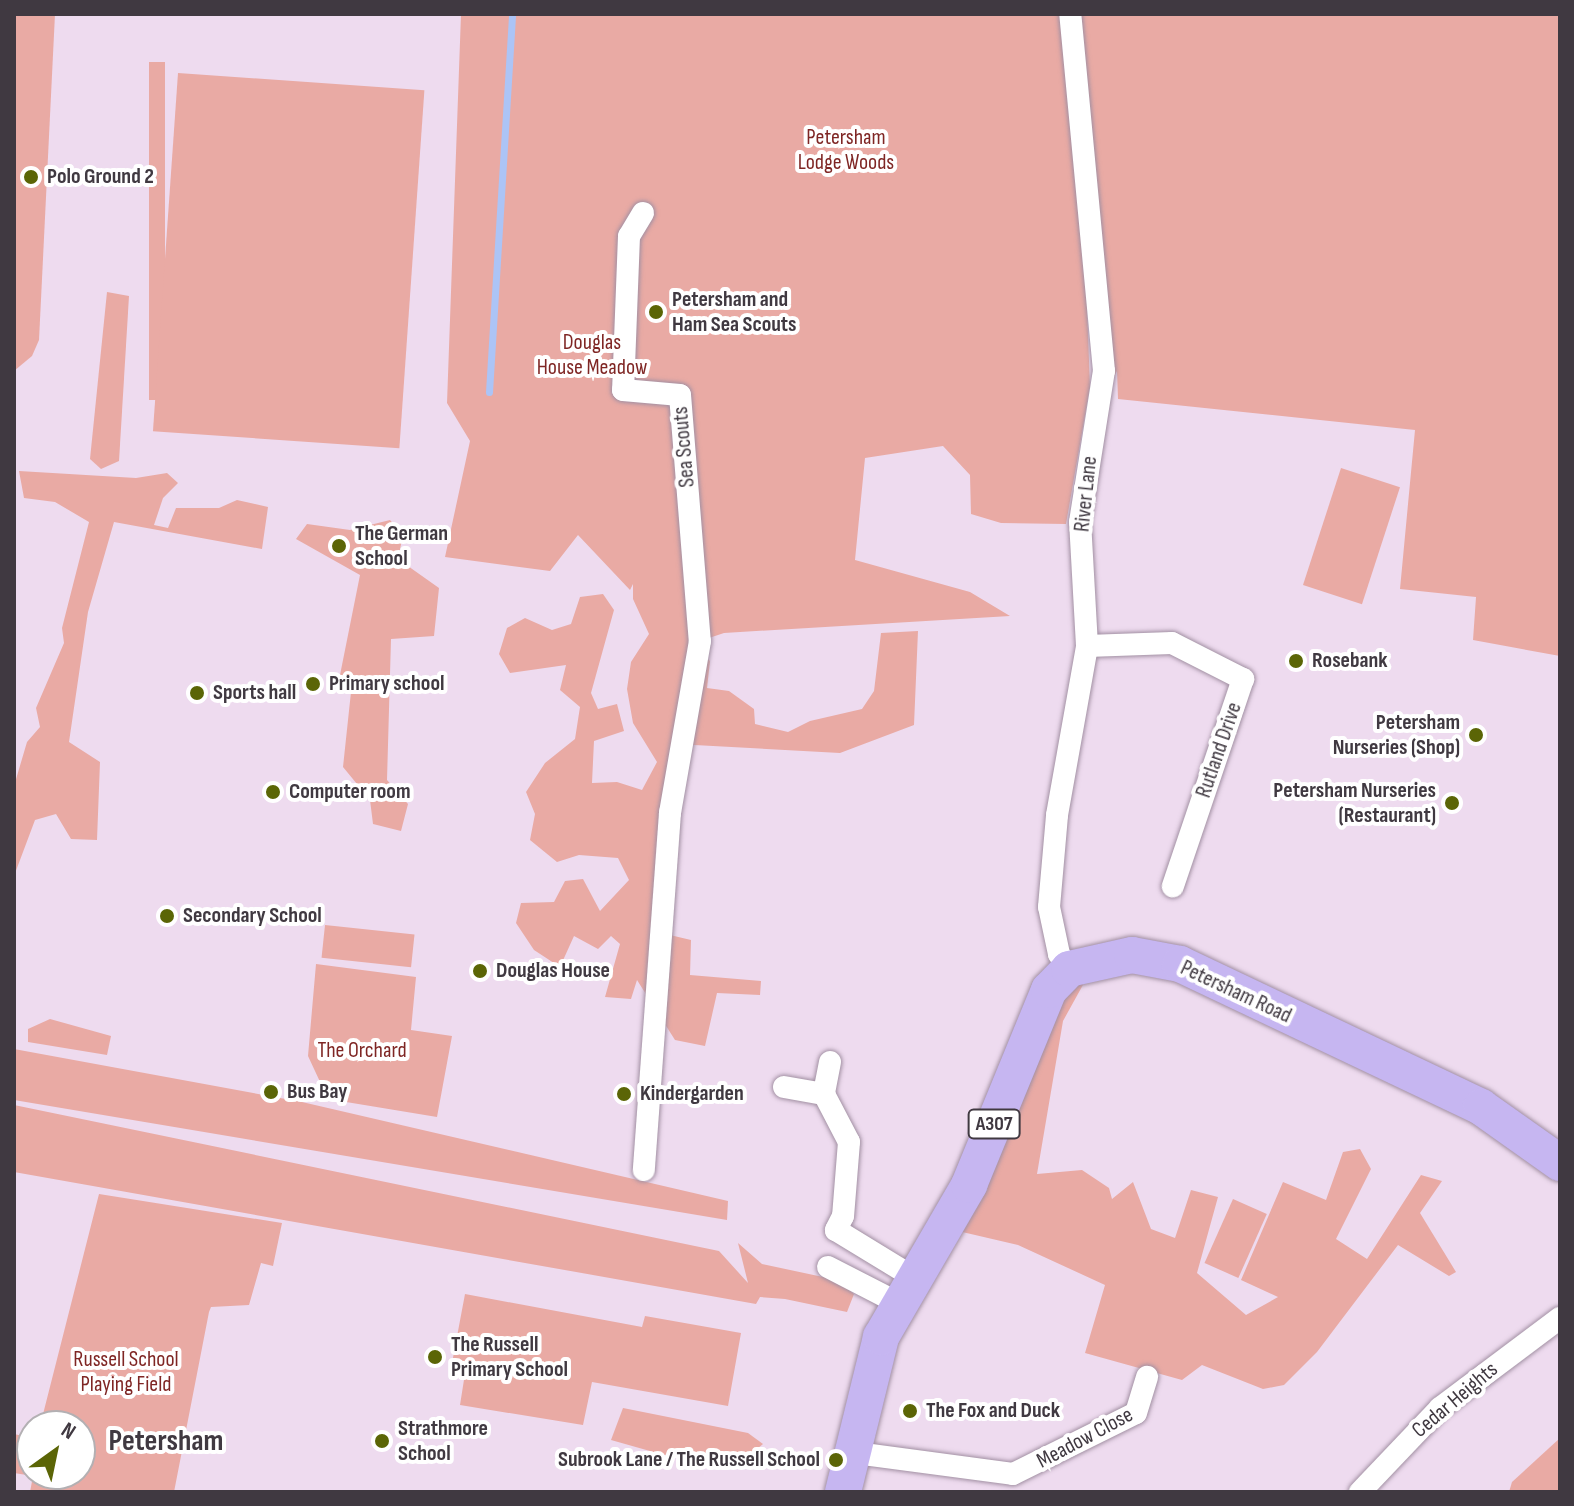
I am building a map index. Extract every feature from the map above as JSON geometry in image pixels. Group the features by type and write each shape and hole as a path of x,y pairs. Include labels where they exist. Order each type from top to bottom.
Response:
{"main road":[{"name":"Petersham Road","path":"1069,969 1132,955 1180,964 1481,1107 1560,1163"},
{"name":"A307","path":"843,1492 856,1453 877,1348 906,1290 969,1185 1049,990 1069,969"}],"street":[{"name":"River Lane","path":"1069,969 1059,954 1049,907 1057,815 1087,646 1080,522 1104,371 1070,14"},
{"name":"Sea Scouts","path":"643,213 629,236 623,390 680,395 700,641 670,813 644,1170"},
{"name":"Rutland Drive","path":"1087,646 1172,643 1243,679 1173,886"},
{"path":"830,1062 824,1094 849,1142 843,1216 836,1230 906,1290"},
{"path":"784,1087 824,1094"},
{"path":"828,1267 906,1290"},
{"name":"Cedar Heights","path":"1360,1492 1440,1408 1560,1318"},
{"name":"Meadow Close","path":"856,1453 1013,1474 1136,1413 1147,1377"}],"green space":[{"name":"Polo Ground 2","path":"14,14 55,14 39,340 32,356 14,371"},
{"path":"461,14 1076,14 1090,387 1066,524 1001,523 971,514 970,475 943,446 865,458 855,560 970,592 1010,616 724,633 700,641 695,648 710,661 707,688 729,691 754,709 755,724 788,732 810,721 862,709 874,691 881,633 918,631 914,725 840,753 676,744 653,931 691,940 690,975 761,981 760,995 717,993 705,1046 675,1040 637,980 631,999 605,997 620,944 611,936 598,949 574,936 560,967 534,950 516,923 521,903 554,902 565,881 583,879 600,911 629,880 618,858 579,855 557,862 530,840 535,814 526,792 545,763 575,739 580,707 560,690 566,665 510,673 499,654 507,628 525,618 552,630 571,624 580,597 603,594 614,610 591,693 598,709 617,704 624,731 594,741 592,783 617,782 642,790 657,762 633,723 627,689 631,662 649,634 633,599 633,584 630,590 578,535 550,571 445,557 470,441 447,403"},
{"path":"1081,14 1560,14 1560,656 1473,640 1476,597 1400,589 1415,430 1118,399 1117,371 1107,390"},
{"path":"149,62 165,62 165,400 149,400"},
{"path":"178,73 424,90 399,448 153,431"},
{"path":"107,292 129,296 119,461 101,469 90,459"},
{"path":"1341,468 1400,487 1362,604 1303,585"},
{"path":"19,471 136,478 167,473 178,483 163,498 154,525 168,528 176,508 219,508 237,500 268,507 262,549 114,522 88,612 69,742 100,762 97,840 71,839 56,814 35,820 14,876 14,786 27,742 40,727 36,708 64,643 62,628 89,522 55,502 24,498"},
{"path":"390,520 403,535 398,559 439,588 434,636 391,639 387,780 408,804 401,831 373,824 368,784 357,784 343,767 351,692 339,680 360,575 296,539 307,524 350,530"},
{"path":"325,925 415,934 411,967 322,958"},
{"name":"The Orchard","path":"316,964 416,977 411,1030 452,1036 437,1117 328,1099 308,1056"},
{"path":"1084,983 1063,1021 1037,1174 1082,1170 1109,1188 1112,1199 1133,1182 1151,1229 1175,1238 1191,1190 1218,1197 1197,1273 1246,1315 1278,1297 1241,1280 1283,1182 1326,1200 1343,1152 1360,1149 1371,1169 1336,1239 1367,1259 1421,1175 1442,1181 1420,1213 1456,1272 1449,1276 1398,1245 1317,1352 1284,1385 1263,1389 1202,1365 1182,1380 1085,1353 1105,1285 1018,1245 958,1231 1067,988"},
{"path":"50,1019 111,1036 107,1055 28,1042 28,1029"},
{"path":"14,1049 302,1102 728,1201 727,1220 14,1100"},
{"path":"14,1105 719,1251 748,1283 738,1243 762,1264 837,1280 854,1294 847,1312 785,1299 760,1297 756,1304 14,1172"},
{"name":"Russell School Playing Field","path":"99,1194 282,1223 273,1266 261,1263 249,1305 211,1307 174,1492 30,1492 96,1490 96,1410 44,1410"},
{"path":"1233,1199 1267,1214 1238,1278 1205,1263"},
{"path":"465,1294 642,1327 645,1316 741,1333 728,1406 592,1382 583,1425 460,1405 466,1367 452,1363"},
{"path":"623,1408 748,1433 763,1444 751,1454 664,1455 611,1440"},
{"name":"Russell School Playing Field","path":"16,1434 16,1473 14,1473"},
{"path":"1560,1438 1560,1492 1509,1492 1512,1482"}],"waterway":[{"path":"489,392 512,14"}],"place":[{"name":"Polo Ground 2","path":"31,177"},
{"name":"Petersham and Ham Sea Scouts","path":"656,312"},
{"name":"The German School","path":"339,546"},
{"name":"Rosebank","path":"1296,661"},
{"name":"Primary school","path":"313,684"},
{"name":"Sports hall","path":"197,693"},
{"name":"Petersham Nurseries (Shop)","path":"1476,735"},
{"name":"Computer room","path":"273,792"},
{"name":"Petersham Nurseries (Restaurant)","path":"1452,803"},
{"name":"Secondary School","path":"167,916"},
{"name":"Douglas House","path":"480,971"},
{"name":"Bus Bay","path":"271,1092"},
{"name":"Kindergarden","path":"624,1094"},
{"name":"The Russell Primary School","path":"435,1357"},
{"name":"The Fox and Duck","path":"910,1411"},
{"name":"Strathmore School","path":"382,1441"},
{"name":"Subrook Lane / The Russell School","path":"836,1460"}],"district":[{"name":"Petersham","path":"166,1441"}],"park label":[{"name":"Petersham Lodge Woods","path":"846,150"},
{"name":"Douglas House Meadow","path":"592,354"}]}
